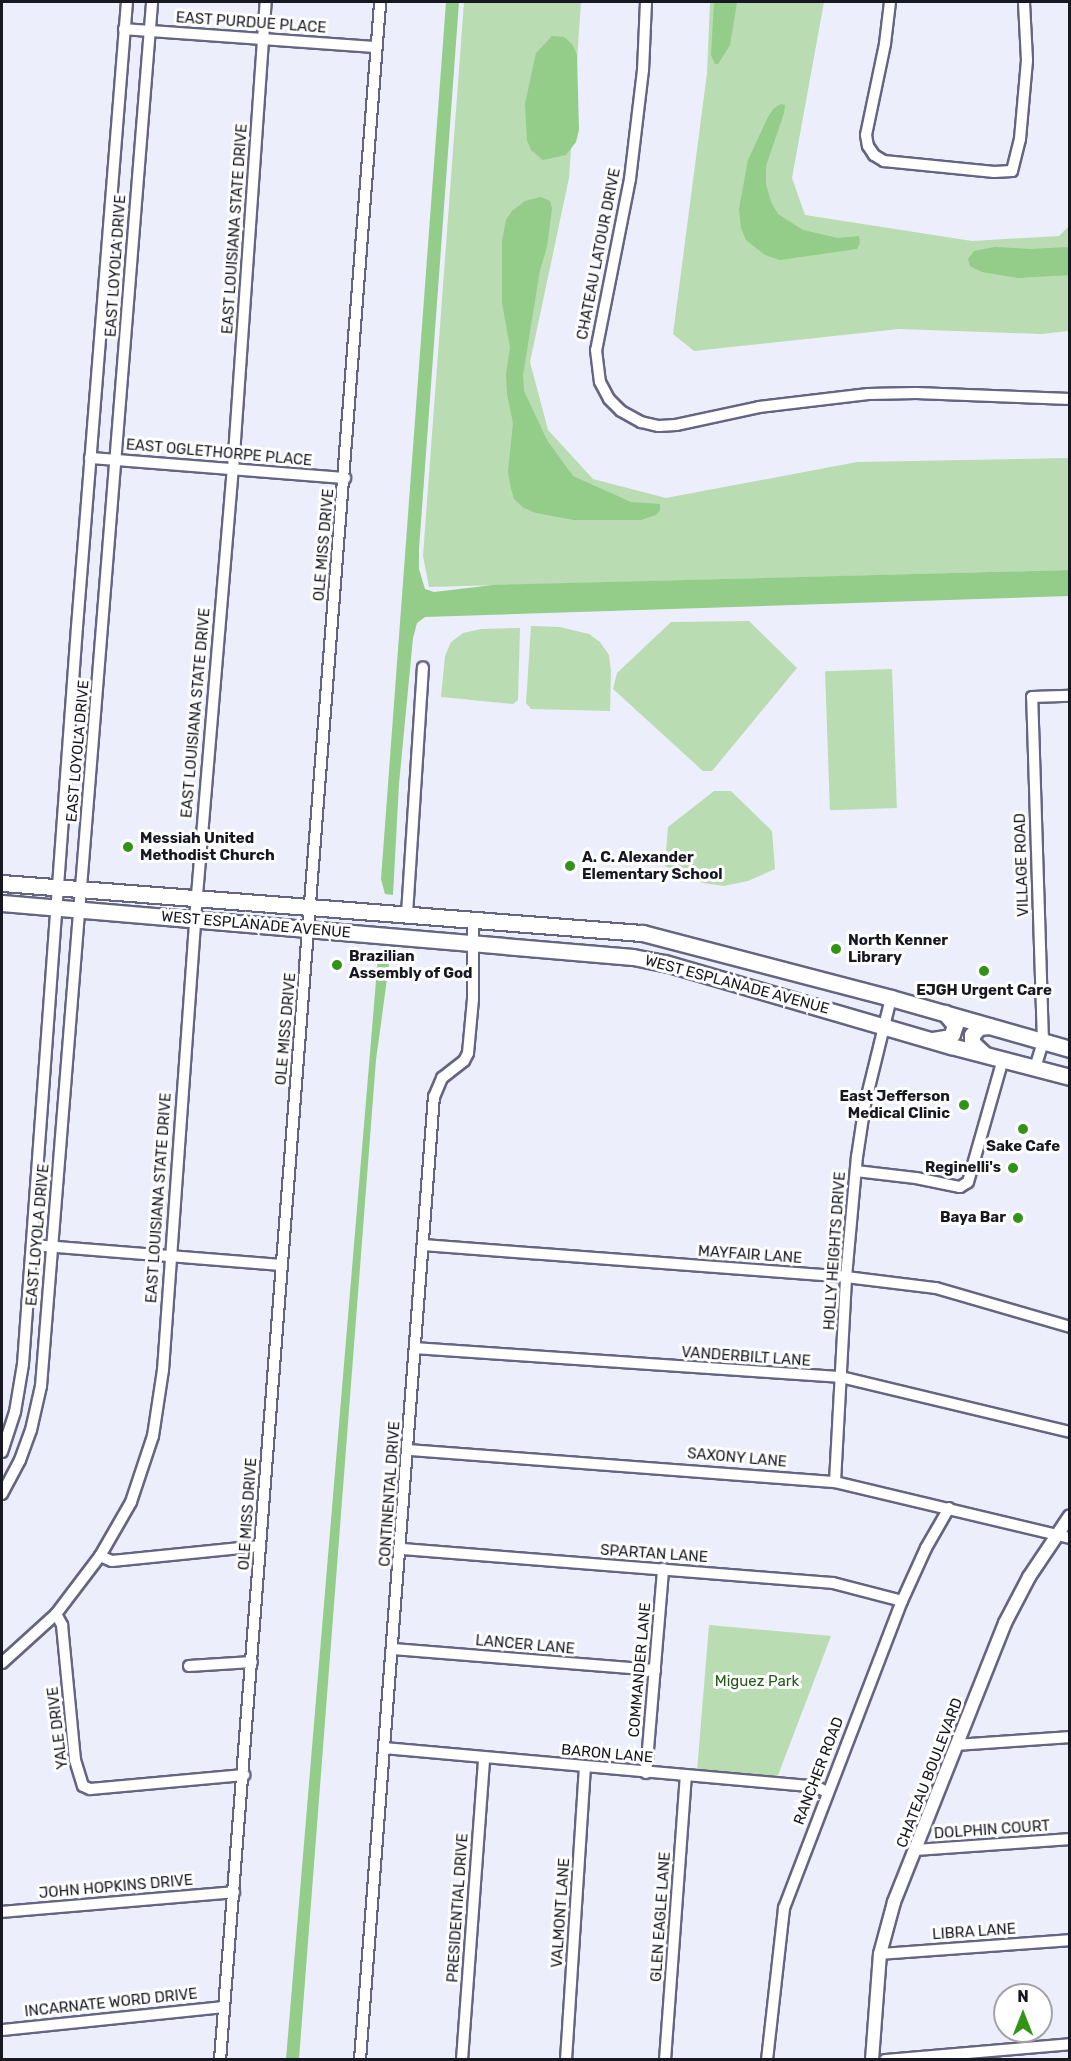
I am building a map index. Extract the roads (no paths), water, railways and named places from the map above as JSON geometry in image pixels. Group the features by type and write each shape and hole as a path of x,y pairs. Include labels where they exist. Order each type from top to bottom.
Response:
{"main road":[{"name":"WEST ESPLANADE AVENUE","path":"2,883 473,921 616,930 664,937 1070,1049"},
{"name":"WEST ESPLANADE AVENUE","path":"2,903 309,928 596,954 665,963 985,1055 1070,1077"},
{"path":"518,923 527,949"},
{"path":"596,954 610,943 616,930"},
{"path":"933,1040 950,1037 952,1034 955,1025 945,1013"},
{"path":"985,1055 972,1041 975,1030 989,1026"}],"street":[{"name":"EAST LOYOLA DRIVE","path":"2,1452 20,1392 126,2"},
{"name":"EAST LOYOLA DRIVE","path":"2,1494 20,1460 37,1409 82,890 152,2"},
{"name":"EAST LOUISIANA STATE DRIVE","path":"2,1663 56,1614 100,1556 131,1502 153,1436 163,1370 196,899 233,469 266,2"},
{"name":"OLE MISS DRIVE","path":"220,2060 244,1775 281,1265 345,478 380,2"},
{"name":"CHATEAU LATOUR DRIVE","path":"646,2 643,70 630,179 596,350 600,382 609,399 621,411 641,422 659,426 676,425 759,407 868,394 916,393 1070,399"},
{"path":"890,2 885,44 866,135 874,155 896,164 1012,171 1020,139 1026,91 1028,60 1024,2"},
{"name":"EAST PURDUE PLACE","path":"124,29 376,48"},
{"name":"EAST OGLETHORPE PLACE","path":"90,458 345,478"},
{"path":"408,914 423,668"},
{"name":"VILLAGE ROAD","path":"1035,1068 1043,1042 1032,697 1070,696"},
{"name":"CONTINENTAL DRIVE","path":"360,2060 409,1450 434,1097 442,1078 464,1061 468,1053 474,944 473,921"},
{"name":"HOLLY HEIGHTS DRIVE","path":"835,1482 846,1277 856,1171 865,1104 891,998"},
{"path":"856,1171 916,1178 960,1187 968,1182 1003,1059"},
{"path":"32,1245 281,1265"},
{"name":"MAYFAIR LANE","path":"423,1245 846,1277 936,1288 1070,1327"},
{"name":"VANDERBILT LANE","path":"416,1348 841,1377 1070,1432"},
{"name":"SAXONY LANE","path":"409,1450 835,1482 1070,1538"},
{"name":"RANCHER ROAD","path":"767,2060 784,1908 827,1791 902,1601 926,1548 949,1508"},
{"name":"CHATEAU BOULEVARD","path":"872,2060 880,1954 894,1902 917,1850 1005,1623 1029,1577 1070,1516"},
{"path":"100,1556 112,1562 260,1546"},
{"name":"SPARTAN LANE","path":"401,1549 833,1583 902,1601"},
{"name":"COMMANDER LANE","path":"646,1773 663,1569"},
{"name":"YALE DRIVE","path":"56,1614 62,1624 75,1760 83,1786 90,1790 244,1775"},
{"name":"LANCER LANE","path":"393,1649 655,1670"},
{"path":"189,1666 252,1662"},
{"path":"957,1745 1070,1737"},
{"name":"BARON LANE","path":"384,1748 585,1768 817,1787 827,1791"},
{"name":"PRESIDENTIAL DRIVE","path":"462,2060 484,1758"},
{"name":"VALMONT LANE","path":"566,2060 585,1768"},
{"name":"GLEN EAGLE LANE","path":"665,2060 686,1776"},
{"name":"DOLPHIN COURT","path":"917,1850 1070,1839"},
{"name":"JOHN HOPKINS DRIVE","path":"2,1912 234,1892"},
{"name":"LIBRA LANE","path":"880,1954 1070,1940"},
{"name":"INCARNATE WORD DRIVE","path":"2,2030 224,2007"},
{"path":"885,2060 1070,2044"}],"place":[{"name":"Messiah United Methodist Church","path":"128,847"},
{"name":"A. C. Alexander Elementary School","path":"570,866"},
{"name":"North Kenner Library","path":"836,949"},
{"name":"Brazilian Assembly of God","path":"337,965"},
{"name":"EJGH Urgent Care","path":"984,971"},
{"name":"East Jefferson Medical Clinic","path":"964,1105"},
{"name":"Sake Cafe","path":"1023,1129"},
{"name":"Reginelli's","path":"1013,1168"},
{"name":"Baya Bar","path":"1018,1218"}],"park label":[{"name":"Miguez Park","path":"757,1682"}]}
